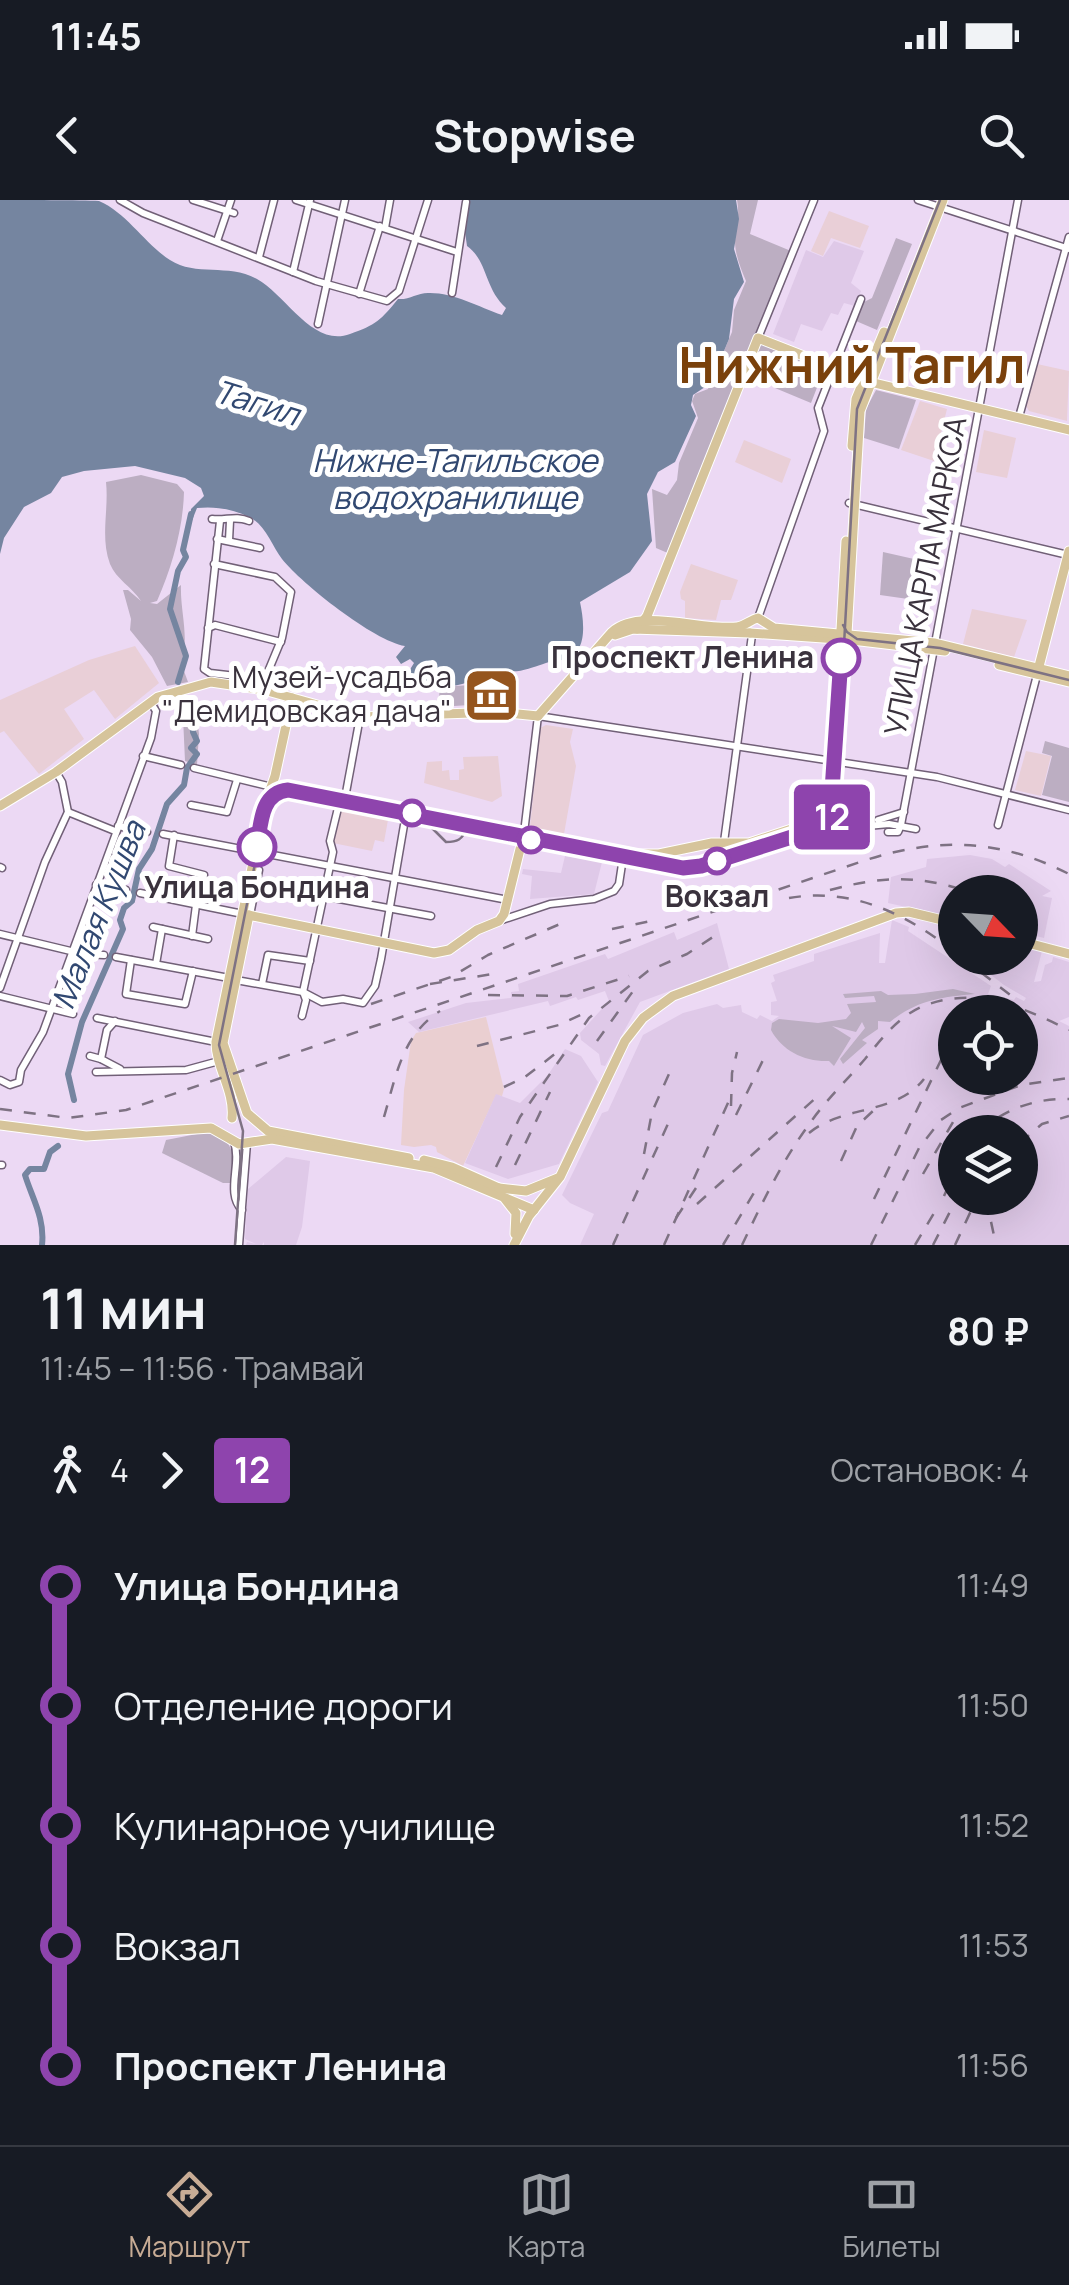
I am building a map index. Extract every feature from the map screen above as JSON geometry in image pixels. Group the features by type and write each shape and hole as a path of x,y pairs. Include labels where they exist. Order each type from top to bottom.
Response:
{"main road":[{"path":"841,827 836,760 860,411 867,381 939,203"},
{"path":"0,806 56,772 150,702 188,686 211,682 240,684 360,717 506,712 538,716 632,626 758,338 867,381 1069,430"},
{"path":"1038,672 1068,553"},
{"path":"632,626 736,627 757,621 774,628 935,646 1069,679"},
{"path":"752,634 762,631 757,621"},
{"path":"632,626 842,636"},
{"path":"231,1138 233,1103 216,1042 247,915 264,804 272,786 292,698"},
{"path":"824,819 836,760"},
{"path":"247,915 439,953 499,921 511,908 524,837 659,854 748,843 824,819 837,805"},
{"path":"513,1242 533,1207 560,1177 625,1041 643,1018 666,1000 896,913 938,919"},
{"path":"1038,945 1069,954"},
{"path":"233,979 224,1049 242,1104 263,1129 457,1172 533,1207"},
{"path":"198,1128 240,1115 252,1119"},
{"path":"248,1142 256,1132 252,1119"},
{"path":"0,1125 78,1136 215,1128 248,1142 272,1139 406,1160"},
{"path":"499,1191 526,1192 560,1177"},
{"path":"499,1191 515,1209 513,1242"}],"street":[{"path":"120,200 143,213 293,272 387,301 399,292 428,200"},
{"path":"193,200 231,212"},
{"path":"217,241 231,212 231,200"},
{"path":"260,257 274,200"},
{"path":"296,200 457,252"},
{"path":"318,324 345,200"},
{"path":"360,294 390,200"},
{"path":"758,338 814,200"},
{"path":"918,200 939,203 1068,249"},
{"name":"УЛИЦА КАРЛА МАРКСА","path":"901,825 982,409 1018,200"},
{"path":"293,272 310,202"},
{"path":"452,292 466,202"},
{"path":"1018,417 1069,237"},
{"path":"757,621 824,426 818,408 861,299"},
{"path":"852,503 1068,553"},
{"path":"240,684 236,676 206,671 208,628 216,520 236,517 249,521"},
{"path":"228,540 230,520"},
{"path":"217,539 260,548"},
{"path":"214,564 272,576 290,589 281,642 264,690"},
{"path":"208,628 215,626 281,642"},
{"path":"724,844 752,634"},
{"path":"998,825 1038,672"},
{"path":"0,1080 14,1085 20,1080 51,1010 144,756 156,715 150,702"},
{"path":"437,822 524,837 538,716 911,772 1069,810"},
{"path":"344,798 360,717"},
{"path":"144,756 181,765"},
{"path":"194,768 272,786"},
{"path":"0,988 68,812 56,772"},
{"path":"191,805 227,812 237,780"},
{"path":"302,1016 306,1000 303,992 333,851 330,841 338,808"},
{"path":"68,812 116,829 147,832"},
{"path":"857,826 904,812"},
{"path":"824,819 834,829 901,825 916,829"},
{"path":"888,832 899,832 901,825"},
{"path":"116,957 303,992 322,1002 344,1000 362,1004 373,990 404,826"},
{"path":"163,834 394,877 511,908 580,900 614,891 620,884 624,851"},
{"path":"174,835 170,868 208,876 192,936"},
{"path":"140,893 247,915 259,870"},
{"path":"96,885 126,890"},
{"path":"256,887 294,894"},
{"path":"323,896 431,916"},
{"path":"152,928 208,938"},
{"path":"156,964 162,929"},
{"path":"0,934 104,955"},
{"path":"262,984 270,954 310,961"},
{"path":"131,960 126,994 186,1004 192,971"},
{"path":"0,996 72,1014"},
{"path":"97,1018 216,1042"},
{"path":"101,1060 107,1030 116,1021"},
{"path":"90,1056 123,1071"},
{"path":"96,1072 186,1070 219,1061"},
{"path":"231,1138 238,1154 234,1198 243,1211"},
{"path":"239,1245 248,1142"}],"shaded area":[{"path":"737,200 758,200 750,234 791,251 670,554 656,548 652,489 667,495 677,480 679,463 698,418 692,401 695,394 708,389 732,332 734,310 746,281 735,246"},
{"path":"829,211 869,226 860,248 831,238 823,256 811,251"},
{"path":"896,238 912,244 877,330 856,321 864,302 872,298"},
{"path":"834,241 864,251 851,283 861,291 855,306 844,303 838,315 831,313 822,331 801,324 794,342 773,334 806,250 823,257"},
{"path":"760,342 825,367 811,403 748,371"},
{"path":"1037,364 1069,371 1067,421 1029,411 1025,404"},
{"path":"876,390 916,400 899,449 864,438 866,409"},
{"path":"920,401 947,409 934,461 901,450"},
{"path":"984,430 1016,438 1007,478 976,472"},
{"path":"744,440 791,459 782,483 735,462"},
{"path":"141,475 177,484 184,492 172,561 157,601 150,603 157,604 181,585 185,634 181,663 188,682 167,686 152,657 130,630 123,590 141,601 113,569 107,554 106,482"},
{"path":"883,552 914,559 908,599 880,595"},
{"path":"691,564 738,580 731,600 721,600 716,620 685,618 685,601 680,592"},
{"path":"972,609 1027,620 1014,657 963,644"},
{"path":"135,646 159,683 115,719 94,690 64,709 84,739 39,774 4,731 0,733 0,700 89,660"},
{"path":"486,672 501,673 502,703 438,707 440,687 471,685"},
{"path":"195,697 197,765 185,761 183,717 177,699"},
{"path":"546,725 573,729 570,742 576,766 564,834 530,827 540,728"},
{"path":"1045,741 1069,748 1069,802 1042,795 1052,756 1042,753"},
{"path":"1026,751 1051,756 1041,796 1015,790"},
{"path":"498,756 502,796 492,802 424,783 427,762 442,761 442,771 449,770 450,780 459,780 459,770 464,769 463,757"},
{"path":"341,810 388,820 384,842 375,840 372,851 333,843"},
{"path":"970,855 992,859 1005,867 1009,864 1026,875 938,875 938,914 888,903 891,877 926,867 927,859"},
{"path":"565,856 602,862 594,894 530,899 532,876 522,874 523,869 561,873"},
{"path":"1038,883 1051,891 1042,896 1052,898 1044,938 1038,936"},
{"path":"892,920 909,927 908,931 938,951 938,975 974,975 991,986 988,994 992,995 938,995 938,1095 1038,1095 1038,995 1021,995 991,975 1036,975 1034,982 1041,981 1045,965 1053,957 1069,962 1069,1017 1059,1021 1069,1026 1069,1245 580,1245 594,1214 562,1195 602,1113 608,1111 643,1035 683,1013 717,1004 723,1008 741,1005 742,1012 772,1021 779,1016 771,1015 771,1002 777,1001 771,983 775,981 773,975 814,961 814,954 880,933 879,963 885,963"},
{"path":"717,923 729,969 640,1002 605,1066 601,1065 599,1054 581,1040 580,1033 609,1001 605,991 419,1032 408,1022 466,1003 511,998 511,992 519,991 518,984 605,954 608,959 674,932 677,940"},
{"path":"953,989 975,994 938,995 938,1000 910,1009 890,1022 878,1021 878,1029 862,1040 867,1043 843,1064 840,1059 865,1028 862,1022 856,1032 832,1026 851,1038 834,1066 829,1061 795,1054 771,1030 772,1023 779,1019 818,1023 846,1019 851,1013 847,1004 876,1002 874,996 845,998 843,994 915,994"},
{"path":"486,1017 504,1089 502,1096 496,1095 463,1166 431,1145 401,1145 404,1090 411,1041 416,1033"},
{"path":"565,1049 581,1056 598,1082 559,1164 508,1179 465,1163 496,1094 520,1103 548,1075"},
{"path":"202,1133 227,1142 233,1164 232,1183 223,1183 162,1153 166,1140"},
{"path":"286,1157 310,1161 296,1245 246,1245 256,1244 245,1239 248,1189"}],"water":[{"name":"Нижне-Тагильское водохранилище","path":"0,200 99,201 170,260 191,268 235,272 257,279 312,327 337,336 372,325 398,299 426,293 457,298 502,315 506,308 479,259 467,246 464,225 470,200 736,200 739,219 734,249 744,282 734,299 729,339 721,358 705,387 693,395 691,405 696,416 675,462 658,472 647,494 652,541 630,572 580,602 583,627 578,650 566,659 525,670 487,670 468,682 438,686 406,676 414,663 410,659 401,664 396,657 405,646 376,634 322,596 282,559 255,520 230,510 197,508 189,528 191,509 204,496 201,488 185,478 135,466 62,477 51,493 24,507 4,538 0,554"}],"waterway":[{"name":"Малая Кушва","path":"178,682 186,656 170,609 178,571 186,557 183,550 191,514"},
{"name":"Малая Кушва","path":"74,1100 68,1074 82,1022 123,929 120,920 124,908 132,901 139,869 152,849 167,804 184,785 187,768 197,754 191,748 197,741 192,716 181,698"},
{"name":"Малая Кушва","path":"42,1245 40,1217 25,1175 30,1169 44,1169 50,1152 58,1146"}],"tram line":[{"path":"235,1245 243,1131 219,1045 266,808 273,796 288,791 687,870 831,823 835,808 857,409 940,200"},
{"path":"843,625 857,639 940,648 1069,680"},
{"name":"12","path":"257,847 266,802 277,791 288,790 683,868 716,862 823,827 830,820 841,658"},
{"path":"421,817 446,842 463,835 465,828 459,822"}],"railway":[{"path":"0,1109 68,1118 126,1110 893,853 969,845 1019,854 1069,874"},
{"path":"830,890 899,879 938,884"},
{"path":"789,898 835,896 857,900 898,915 938,940"},
{"path":"612,929 656,920"},
{"path":"371,1004 451,977 488,955 560,924"},
{"path":"496,1167 520,1117 589,1018 648,971 687,954 719,933"},
{"path":"430,984 499,973"},
{"path":"984,975 1010,995"},
{"path":"488,995 567,996 629,976"},
{"path":"597,1041 636,987"},
{"path":"742,1245 781,1167 810,1123 886,1034 910,1013 948,999 983,999 1035,1014 1069,1030"},
{"path":"384,1117 409,1044 440,1011"},
{"path":"477,1046 559,1025 589,1011"},
{"path":"504,1087 525,1077 560,1050"},
{"path":"731,1106 737,1052"},
{"path":"736,1115 767,1052"},
{"path":"874,1199 938,1066"},
{"path":"644,1154 652,1112 669,1074"},
{"path":"871,1245 919,1148 941,1120 959,1108 1021,1085 1069,1078"},
{"path":"809,1133 837,1118 899,1099 924,1079"},
{"path":"515,1165 550,1092"},
{"path":"664,1245 732,1094"},
{"path":"697,1204 819,1095"},
{"path":"1003,1115 1021,1106 1069,1099"},
{"path":"841,1161 857,1126 874,1110"},
{"path":"613,1245 672,1115"},
{"path":"1038,1127 1069,1116"},
{"path":"923,1174 938,1148"},
{"path":"676,1218 698,1185"},
{"path":"723,1245 755,1191"},
{"path":"915,1245 937,1208"},
{"path":"933,1245 948,1215"},
{"path":"955,1245 969,1215"},
{"path":"990,1215 996,1245"}],"place":[{"name":"Проспект Ленина","path":"841,658"},
{"name":"Музей-усадьба \"Демидовская дача\"","path":"491,695"},
{"name":"Улица Бондина","path":"257,847"},
{"name":"Вокзал","path":"717,861"}],"district":[{"name":"Нижний Тагил","path":"852,365"}],"water label":[{"name":"Тагил","path":"257,403"}]}
